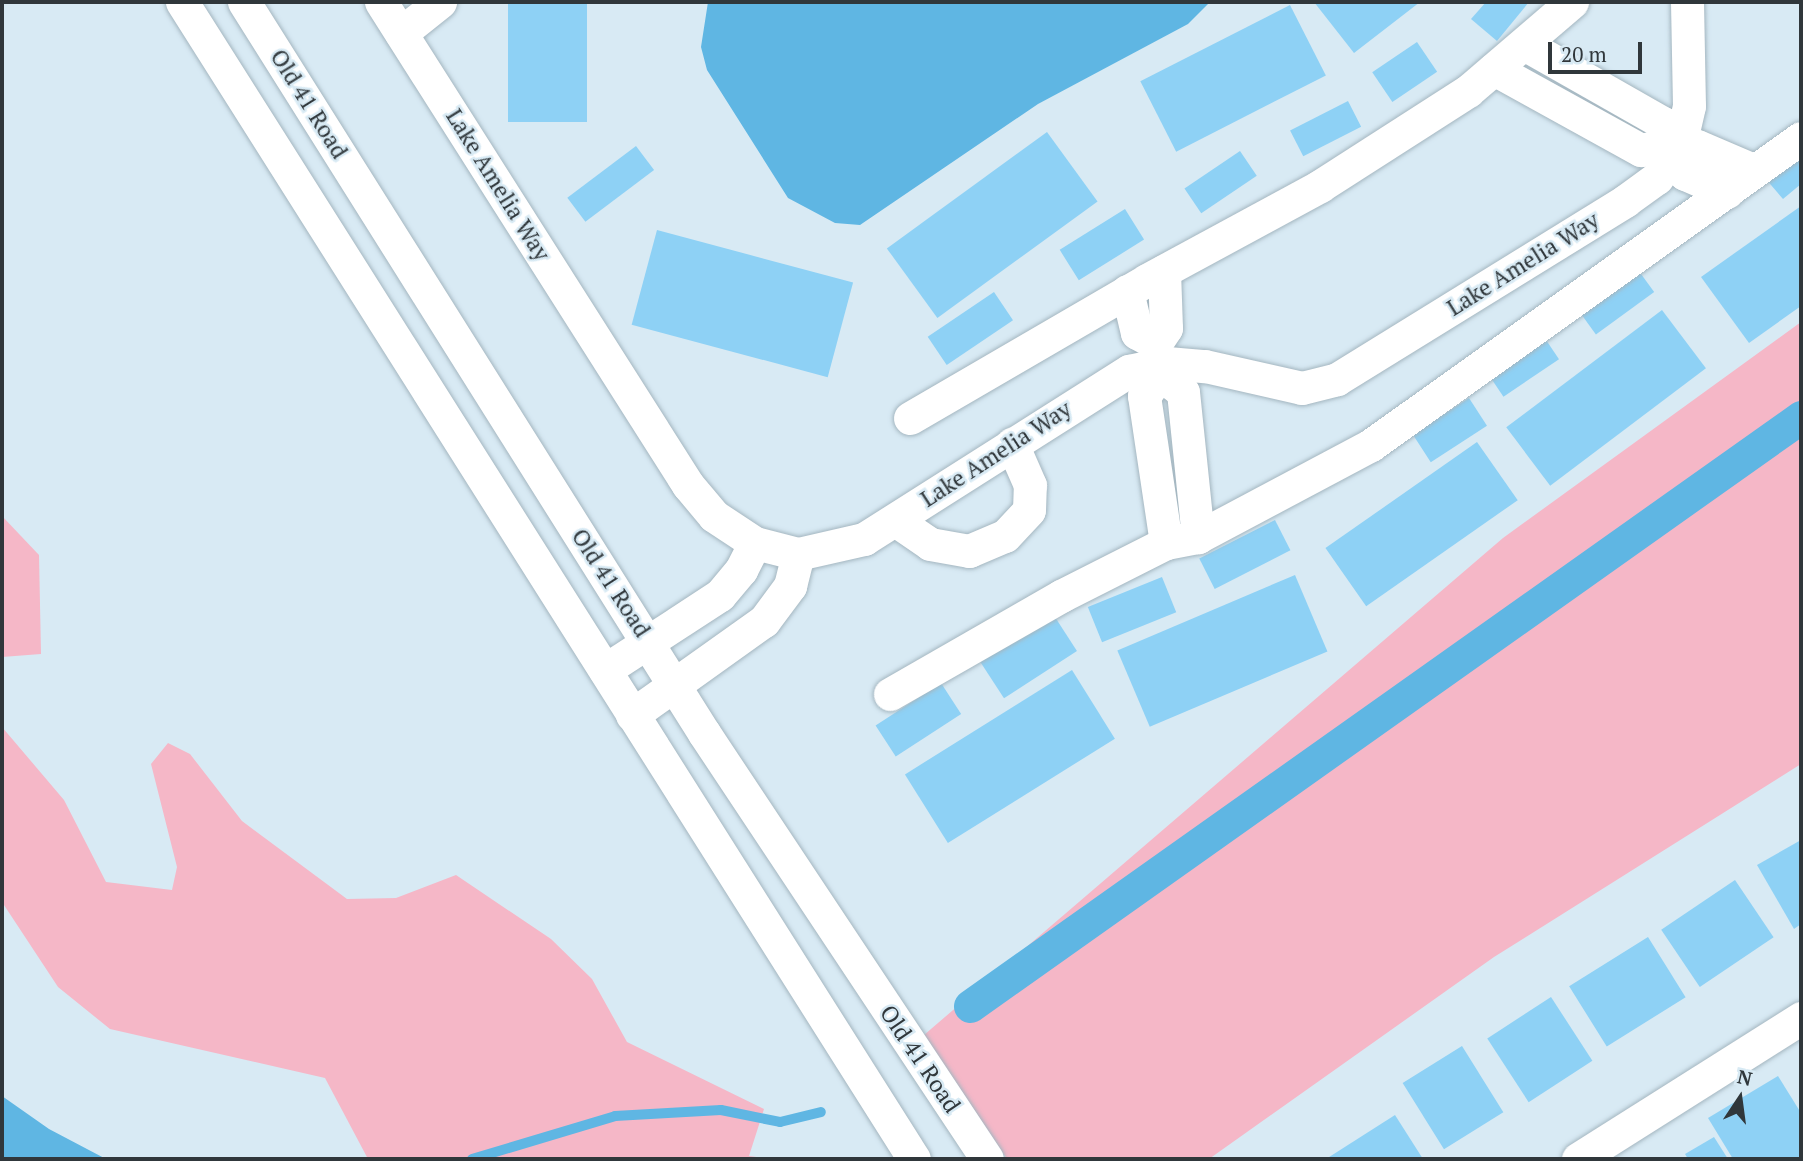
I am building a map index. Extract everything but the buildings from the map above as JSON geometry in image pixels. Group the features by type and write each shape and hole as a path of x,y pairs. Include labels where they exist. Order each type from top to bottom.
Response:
{"street":[{"path":"182,2 632,715 668,764 914,1159"},
{"name":"Old 41 Road","path":"244,2 676,686 987,1159"},
{"name":"Lake Amelia Way","path":"381,2 688,485 714,516 755,543 798,554 864,539 1129,372 1158,361 1205,366 1302,387 1337,379 1625,201 1657,178 1674,152 1689,106 1687,2"},
{"path":"401,33 440,2"},
{"path":"910,418 1127,291 1320,186 1468,91 1572,2"},
{"path":"1524,44 1662,122 1685,174 1727,192"},
{"path":"1494,69 1641,150 1674,152 1697,146 1753,170"},
{"path":"1573,113 1594,82"},
{"path":"890,694 1061,596 1166,543 1198,537 1371,444 1801,138"},
{"path":"1164,271 1166,328 1158,361 1144,396 1166,543"},
{"path":"1127,291 1137,333 1183,393 1198,537"},
{"path":"895,520 930,544 969,551 1005,536 1029,510 1030,485 1012,444"},
{"path":"1153,457 1189,451"},
{"path":"605,670 720,595 741,570 755,543"},
{"path":"632,715 764,621 790,586 798,554"},
{"path":"1578,1159 1801,1018"}],"shaded area":[{"path":"1801,322 1801,764 1494,957 1209,1159 1007,1159 924,1035 1503,538"},
{"path":"2,516 39,555 41,654 2,657"},
{"path":"2,727 64,800 106,882 172,890 177,867 151,764 168,743 190,754 242,821 347,899 396,898 456,875 551,939 592,979 627,1042 764,1109 749,1156 771,1159 368,1159 325,1078 110,1029 58,987 2,902"}],"water":[{"path":"708,2 1210,2 1188,24 1038,104 860,225 835,223 788,198 707,70 701,47"},
{"path":"2,1096 49,1129 106,1159 2,1159"}],"waterway":[{"path":"970,1006 1801,417"},
{"path":"472,1159 615,1116 721,1110 780,1122 821,1112"}]}
